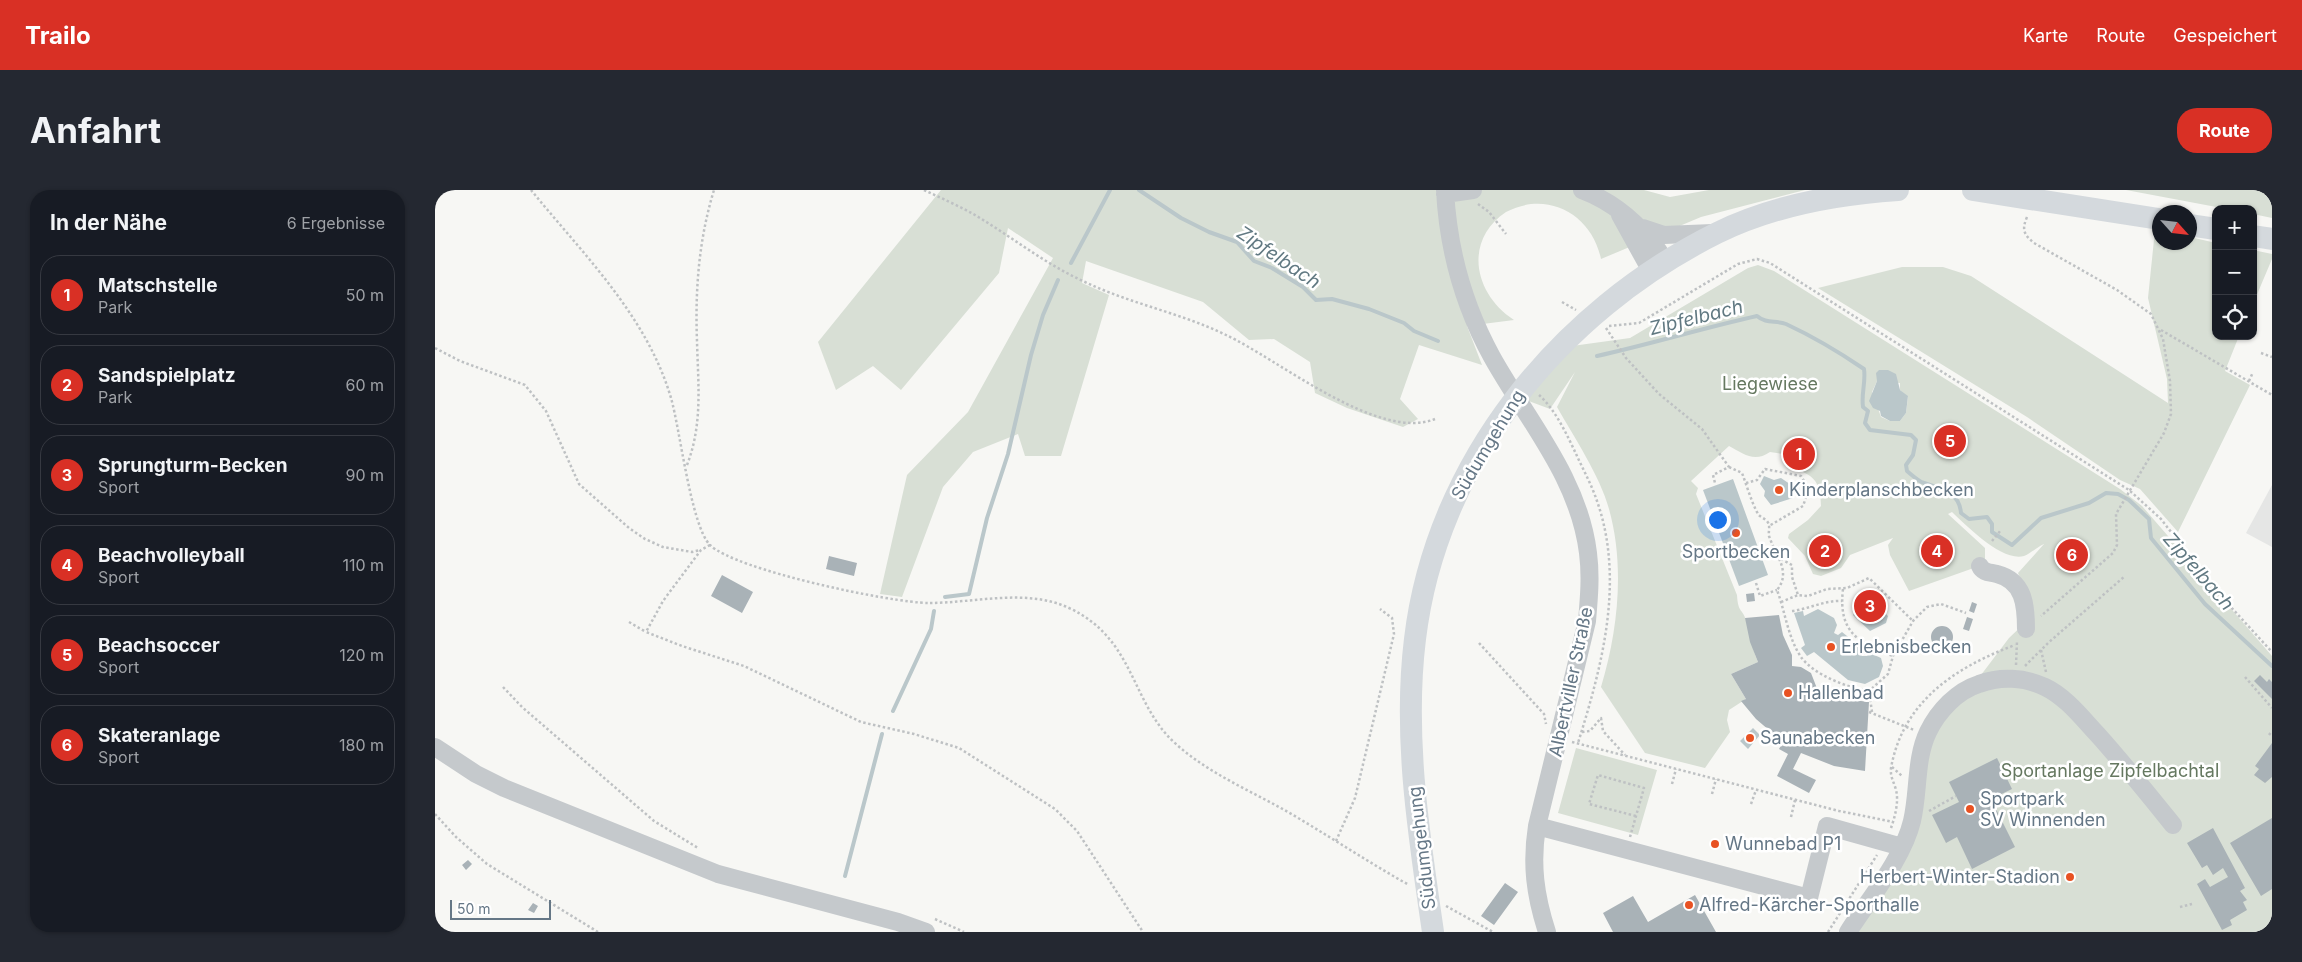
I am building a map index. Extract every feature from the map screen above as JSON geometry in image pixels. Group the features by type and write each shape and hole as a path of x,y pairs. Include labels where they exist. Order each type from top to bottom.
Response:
{"main road":[{"name":"Südumgehung","path":"1433,931 1423,865 1412,762 1411,708 1415,639 1427,575 1447,515 1479,454 1504,412 1528,380 1585,322 1621,292 1658,266 1718,232 1767,214 1814,201 1861,192 1898,190"},
{"path":"1973,190 2032,203 2152,218"},
{"path":"2197,226 2212,228"},
{"path":"2257,237 2272,239"}],"street":[{"path":"1582,190 1603,199 1641,227 1664,235 1683,236 1718,232"},
{"path":"1445,192 1472,197"},
{"name":"Albertviller Straße","path":"1445,192 1450,234 1463,292 1492,356 1546,443 1568,486 1581,521 1588,552 1590,588 1587,621 1537,826 1533,857 1536,889 1547,932"},
{"path":"1616,208 1658,266"},
{"path":"1641,227 1658,266"},
{"path":"1980,566 1984,572 2007,577 2023,595 2026,629"},
{"path":"1848,932 1902,847 1912,821 1923,746 1937,716 1961,693 1975,685 2001,678 2015,679 2045,687 2076,711 2132,774 2173,825"},
{"path":"435,747 476,774 504,788 719,874 898,922 926,924"},
{"path":"1537,826 1809,898 1827,826 1902,847"}],"path":[{"path":"531,190 634,317 659,364 671,397 692,500 710,545 723,554 763,569 887,598 947,603 1023,598 1044,600 1068,607 1107,634 1123,654 1158,725 1176,745 1206,768 1336,841 1413,887"},
{"path":"686,466 692,451 700,403 697,339 700,247 714,190"},
{"path":"924,190 975,215 1050,265 1117,296 1211,328 1255,350 1317,390 1350,405 1403,422 1422,424 1435,419"},
{"path":"1472,197 1476,203 1483,206 1506,234"},
{"path":"2015,679 2015,645 2026,629 2113,553 2117,545 2115,521 2120,504 2164,433 2171,414 2170,381 2161,330 2151,314 2124,295 2034,243 2025,235 2023,227 2032,203"},
{"path":"1756,584 1760,596 1777,590 1783,579 1781,558 1768,533 1769,526 1766,520 1759,516 1742,474 1729,467 1702,429 1670,404 1625,356 1606,326 1639,323 1738,264 1757,258 1770,263 2129,490 2161,519 2219,594 2272,652"},
{"path":"1562,302 1584,314"},
{"path":"2161,330 2272,395"},
{"path":"435,348 460,361 525,385 546,411 579,484 629,528 645,539 663,547 693,552 710,545"},
{"path":"2261,353 2272,357"},
{"path":"2249,381 2253,372"},
{"path":"1715,483 1713,476 1729,467"},
{"path":"1746,483 1757,480 1765,469 1799,475 1807,482 1809,489 1803,506 1769,526"},
{"path":"1992,541 2001,530"},
{"path":"646,632 663,601 701,550"},
{"path":"1781,558 1792,565 1792,577 1798,595"},
{"path":"2015,679 2048,643 2125,576"},
{"path":"1781,602 1798,595 1808,596 1827,589 1843,589 1869,578 1913,621"},
{"path":"1843,589 1842,612 1850,633 1860,641 1893,656"},
{"path":"1777,590 1794,642 1801,657 1824,675 1839,683 1869,691"},
{"path":"1792,611 1808,609 1833,601 1842,601"},
{"path":"1869,691 1888,674 1893,656 1913,621 1927,607 1941,604 1966,613"},
{"path":"1336,841 1355,798 1394,634 1392,618 1380,609"},
{"path":"629,622 646,632 744,666 861,722 914,734 959,748 1031,793 1061,815 1082,838 1143,932"},
{"path":"1479,644 1544,714 1548,733"},
{"path":"2245,677 2272,708"},
{"path":"503,687 522,707 654,821 701,850"},
{"path":"1869,691 1871,712 1906,726"},
{"path":"1581,732 1591,730 1601,718 1603,731 1626,756"},
{"path":"2269,734 2272,731"},
{"path":"1578,743 1795,800 1877,820 1893,822"},
{"path":"1672,784 1675,769"},
{"path":"1626,850 1636,816 1644,788 1598,775 1589,804 1636,816"},
{"path":"1711,794 1716,780"},
{"path":"1751,804 1756,790"},
{"path":"1828,932 1884,842 1893,822 1896,791"},
{"path":"1912,821 1955,796"},
{"path":"1791,817 1795,800"},
{"path":"435,814 456,837 487,864 598,932"},
{"path":"1443,904 1493,932"},
{"path":"2180,907 2191,904"},
{"path":"926,924 964,932"}],"shaded area":[{"path":"1879,370 1888,370 1896,374 1900,390 1908,396 1906,413 1900,421 1890,421 1881,416 1880,411 1873,408 1869,401 1877,381 1876,373"},
{"name":"Kinderplanschbecken","path":"1764,476 1774,480 1781,478 1792,485 1795,488 1793,498 1771,505 1764,496 1765,491 1760,484"},
{"name":"Sportbecken","path":"1733,479 1768,575 1739,586 1703,490"},
{"path":"2272,485 2272,547 2246,533"},
{"path":"1869,598 1888,616 1886,623 1870,631 1853,615"},
{"name":"Erlebnisbecken","path":"1818,609 1834,618 1837,625 1834,633 1838,635 1842,632 1862,648 1859,652 1862,656 1867,656 1870,653 1881,658 1883,666 1879,677 1865,684 1848,680 1814,652 1807,656 1801,648 1805,645 1794,613 1803,611 1804,616"},
{"name":"Saunabecken","path":"1753,728 1760,735 1748,749 1740,741"}],"green space":[{"path":"941,190 1644,190 1670,197 1709,190 1805,190 1701,217 1601,259 1596,243 1588,230 1578,219 1566,211 1552,206 1537,204 1522,206 1506,212 1492,224 1483,237 1479,252 1479,267 1483,282 1490,296 1500,309 1514,320 1467,326 1482,365 1419,345 1400,399 1418,419 1403,427 1347,408 1315,393 1310,362 1274,339 1249,340 1203,302 1086,261 1082,283 1109,295 1061,456 1025,456 1018,434 973,452 943,487 902,597 880,594 907,475 968,412 1053,258 1008,228 999,273 901,390 873,366 836,390 818,342"},
{"path":"2126,190 2272,190 2272,218 2257,215 2257,205 2212,206"},
{"path":"2197,239 2212,242 2212,340 2237,340 2225,371 2250,385 2178,532 2140,489 2120,480 2027,417 1818,288 1902,267 1943,267 1971,276 2168,403 2167,379 2148,298 2153,250 2197,250"},
{"path":"2257,251 2272,254 2272,259 2257,295"},
{"path":"1758,265 1774,271 2120,489 2142,506 2272,656 2272,932 1857,932 1904,861 1934,734 1948,713 1959,704 2009,638 2032,616 2029,597 2018,573 2044,544 2024,556 2006,554 1985,542 1952,512 1948,514 1985,548 1985,564 1909,591 1890,555 1888,545 1893,538 1850,555 1841,568 1821,576 1813,574 1805,556 1788,538 1789,534 1808,520 1821,506 1820,493 1817,484 1812,478 1794,467 1783,454 1770,452 1754,457 1729,446 1691,481 1698,488 1696,494 1737,595 1739,608 1745,616 1758,662 1731,674 1746,699 1729,710 1727,720 1730,732 1705,768 1645,753 1601,687 1612,644 1615,621 1618,576 1617,553 1614,531 1605,496 1586,457 1557,407 1575,372 1550,409 1526,400 1572,346 1630,338 1748,268","holes":["1877,381 1900,383 1900,390 1908,397 1906,413 1900,421 1890,421 1881,417 1872,392"]},
{"path":"1576,748 1657,770 1638,835 1558,813"}],"building":[{"path":"829,556 857,563 854,576 826,569"},
{"path":"722,575 753,592 742,613 711,596"},
{"path":"1754,593 1755,601 1747,602 1746,594"},
{"path":"1972,602 1977,604 1974,613 1969,611"},
{"name":"Hallenbad","path":"1779,615 1783,635 1792,655 1792,666 1801,667 1811,673 1818,691 1829,690 1853,700 1869,702 1865,771 1834,766 1801,753 1793,769 1816,780 1809,793 1777,776 1788,754 1779,749 1783,742 1756,719 1741,701 1746,699 1731,674 1758,662 1750,642 1745,618"},
{"path":"1967,617 1973,619 1969,631 1963,629"},
{"path":"1942,626 1950,629 1953,637 1950,645 1942,648 1934,645 1931,637 1934,629"},
{"path":"2260,675 2267,682 2269,679 2272,682 2272,699 2254,681"},
{"path":"2272,743 2272,777 2265,783 2254,775 2259,769 2255,766"},
{"name":"Sportpark SV Winnenden","path":"1997,758 2012,789 1991,799 2015,847 1972,869 1957,837 1946,843 1932,815 1959,802 1949,782"},
{"path":"2272,818 2272,889 2261,896 2230,843"},
{"path":"2213,828 2245,888 2240,891 2247,900 2243,902 2247,910 2230,920 2232,925 2222,930 2197,884 2205,879 2210,887 2228,877 2223,868 2213,875 2207,865 2202,868 2187,843"},
{"path":"468,860 472,864 466,870 462,865"},
{"path":"1505,883 1518,892 1494,925 1481,916"},
{"name":"Alfred-Kärcher-Sporthalle","path":"1695,895 1716,932 1613,932 1603,913 1633,896 1648,922"},
{"path":"533,903 538,906 534,913 528,910"}],"waterway":[{"path":"1071,263 1110,190"},
{"name":"Zipfelbach","path":"1139,190 1181,218 1209,232 1237,242 1254,261 1272,268 1303,287 1316,300 1332,299 1369,309 1404,323 1414,331 1438,341"},
{"path":"945,597 969,594 987,518 1008,454 1031,355 1043,315 1058,280"},
{"name":"Zipfelbach","path":"1597,356 1757,316 1767,321 1786,324 1826,345 1864,369 1863,407 1868,411 1865,423 1870,430 1911,435 1916,440 1913,455 1906,465 1907,471 1922,482 1943,489 1953,495 1960,506 1961,513 1969,519 1987,517 1992,524 1992,532 2012,545 2041,518 2089,503 2106,493 2118,494 2129,500 2149,519 2151,538 2205,604 2272,666"},
{"path":"893,711 931,629 934,611"},
{"path":"845,876 882,734"}],"place":[{"name":"Beachsoccer","path":"1950,441"},
{"name":"Matschstelle","path":"1799,454"},
{"name":"Kinderplanschbecken","path":"1779,490"},
{"name":"Sportbecken","path":"1736,533"},
{"name":"Sandspielplatz","path":"1825,551"},
{"name":"Beachvolleyball","path":"1937,551"},
{"name":"Skateranlage","path":"2072,555"},
{"name":"Sprungturm-Becken","path":"1870,606"},
{"name":"Erlebnisbecken","path":"1831,647"},
{"name":"Hallenbad","path":"1788,693"},
{"name":"Saunabecken","path":"1750,738"},
{"name":"Sportpark SV Winnenden","path":"1970,809"},
{"name":"Wunnebad P1","path":"1715,844"},
{"name":"Herbert-Winter-Stadion","path":"2070,877"},
{"name":"Alfred-Kärcher-Sporthalle","path":"1689,905"}],"park label":[{"name":"Liegewiese","path":"1770,384"},
{"name":"Sportanlage Zipfelbachtal","path":"2110,771"}]}
